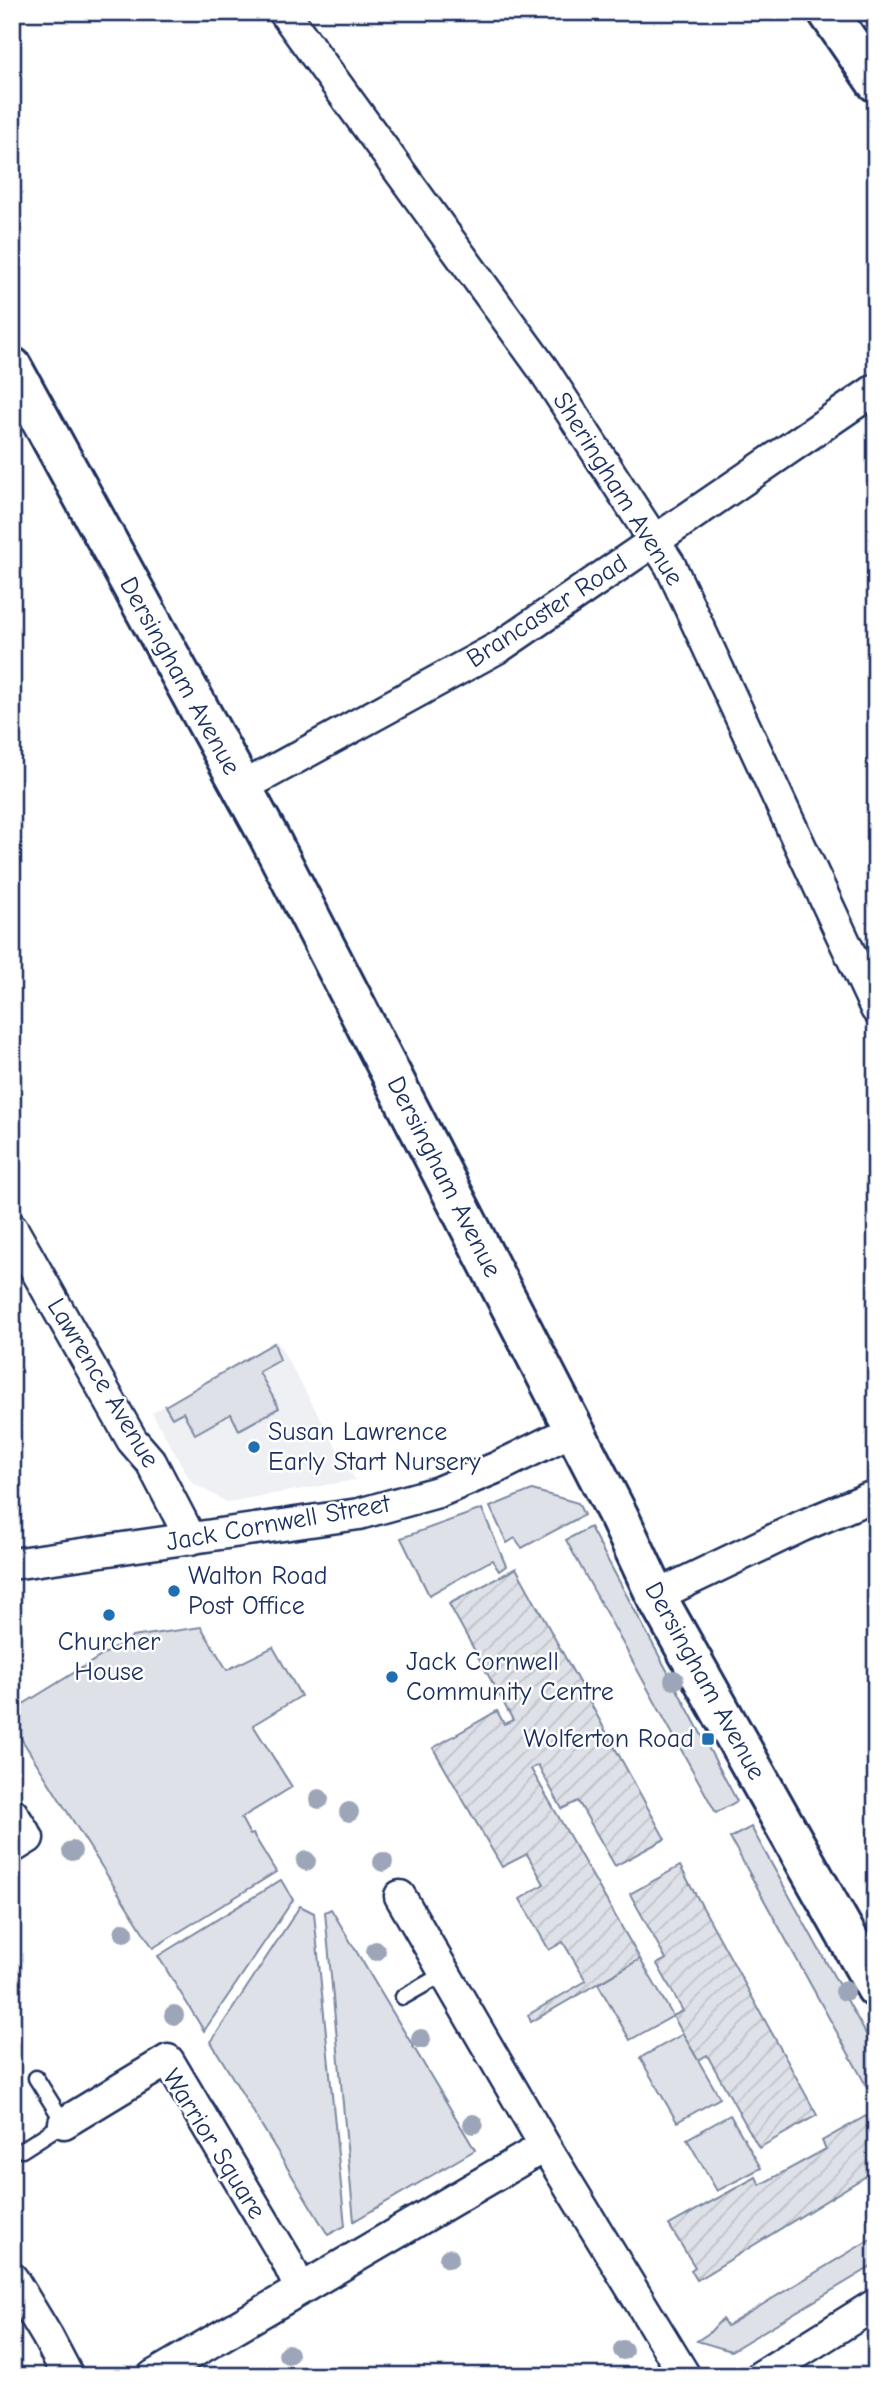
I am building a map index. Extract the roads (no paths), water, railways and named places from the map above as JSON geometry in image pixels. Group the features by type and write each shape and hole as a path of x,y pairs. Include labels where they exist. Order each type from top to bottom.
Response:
{"main road":[{"path":"828,12 876,82"},
{"name":"Dersingham Avenue","path":"12,367 268,835 619,1517 656,1597 876,1988"}],"street":[{"name":"Sheringham Avenue","path":"284,12 543,369 670,565 876,1009"},
{"name":"Brancaster Road","path":"241,788 501,646 876,389"},
{"name":"Lawrence Avenue","path":"12,1228 132,1440 151,1462 191,1539"},
{"name":"Jack Cornwell Street","path":"12,1564 370,1512 438,1492 498,1467 573,1430"},
{"path":"656,1597 802,1526 876,1495"},
{"path":"12,1813 28,1839 12,1848"},
{"path":"400,1896 545,2146 685,2376"},
{"name":"Warrior Square","path":"65,2123 168,2060 286,2259 300,2289"},
{"path":"153,2376 545,2146"},
{"path":"12,2278 68,2376"},
{"path":"761,2376 876,2304"}],"lane":[{"path":"403,1997 445,1973"},
{"path":"22,2150 65,2123 36,2078"}],"place":[{"name":"Susan Lawrence Early Start Nursery","path":"254,1447"},
{"name":"Walton Road Post Office","path":"174,1591"},
{"name":"Churcher House","path":"109,1615"},
{"name":"Jack Cornwell Community Centre","path":"392,1677"},
{"name":"Wolferton Road","path":"708,1739"}]}
